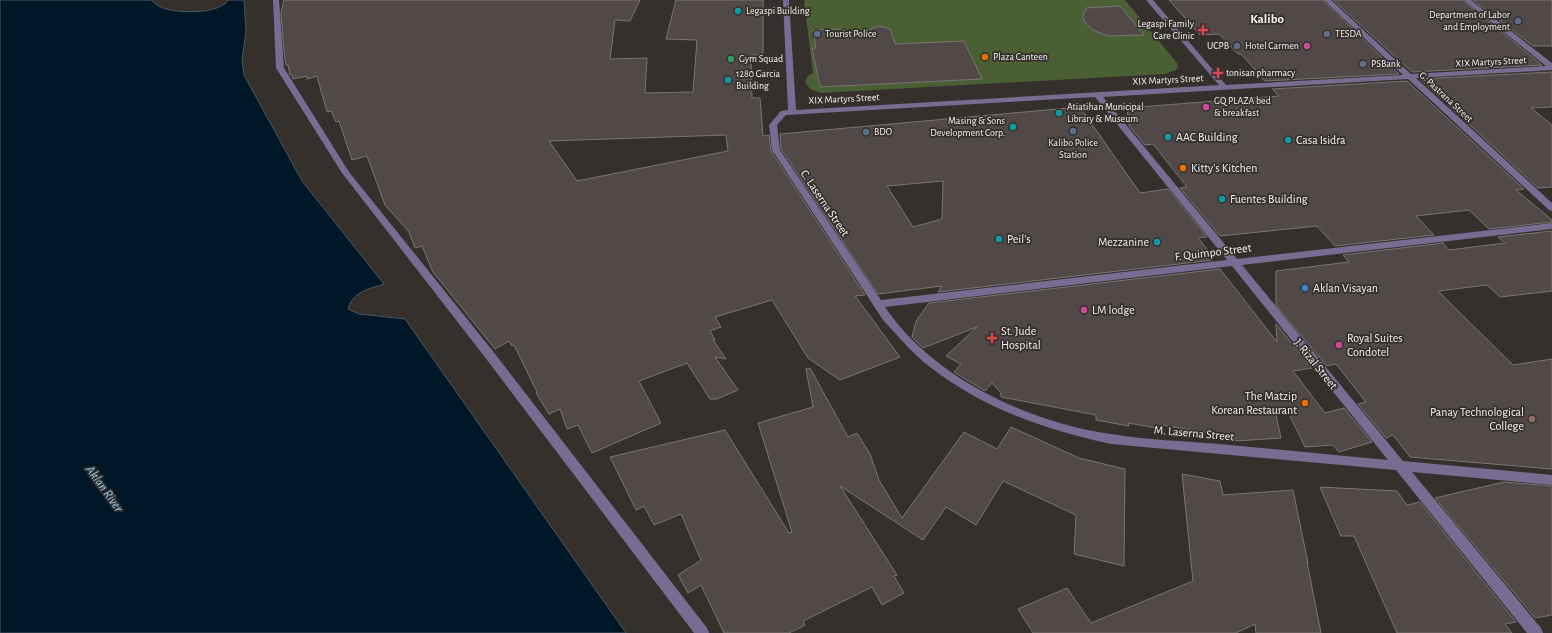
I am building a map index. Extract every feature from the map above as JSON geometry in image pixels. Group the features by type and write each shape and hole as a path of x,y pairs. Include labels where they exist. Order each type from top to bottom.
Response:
{"street":[{"path":"276,0 280,68 346,173 488,353 702,633"},
{"path":"786,0 788,113"},
{"path":"1148,0 1224,87"},
{"name":"G. Pastrana Street","path":"1327,0 1552,208"},
{"path":"1467,0 1552,67"},
{"name":"XIX Martyrs Street","path":"788,113 1552,67"},
{"name":"J. Rizal Street","path":"1097,94 1536,633"},
{"name":"C. Laserna Street","path":"788,113 773,124 776,150 878,304"},
{"name":"F. Quimpo Street","path":"878,304 1552,226"},
{"name":"M. Laserna Street","path":"878,304 886,317 910,344 950,378 1003,407 1047,424 1111,439 1552,480"}],"green space":[{"path":"804,0 1125,0 1177,63 1178,67 1176,70 1165,74 821,93 810,89 805,82 808,76 813,73"}],"water":[{"name":"Aklan River","path":"0,0 151,0 158,6 165,9 195,12 216,8 223,5 228,0 244,0 246,32 242,59 244,75 302,181 384,284 367,289 358,294 350,303 348,309 359,314 405,319 626,633 0,633"}],"building":[{"path":"284,0 640,0 630,21 615,20 610,59 647,58 645,93 693,92 697,40 666,39 676,0 763,0 763,55 751,55 752,98 760,98 763,136 769,135 771,151 865,295 855,296 900,357 840,380 808,358 772,300 715,317 721,327 710,331 715,340 713,340 726,359 715,357 738,390 717,399 710,399 687,363 639,381 661,423 592,453 578,425 567,429 560,409 549,414 536,393 537,392 514,345 512,346 509,341 495,349 433,272 422,246 415,248 409,232 385,205 367,156 352,160 339,121 336,122 331,111 327,112 317,76 307,79 307,76 293,79 292,75 290,75 288,65 286,65 284,52 281,13","holes":["726,135 728,151 577,181 549,141"]},
{"path":"1169,0 1323,0 1399,74 1265,81 1241,54 1238,54 1219,34 1200,35"},
{"path":"1333,0 1463,0 1542,65 1412,72"},
{"path":"1473,0 1552,0 1552,46 1533,46"},
{"path":"1120,6 1144,35 1108,36 1093,30 1084,21 1083,16 1086,8"},
{"path":"879,26 890,29 895,44 964,41 982,79 820,87 812,48 816,48 813,30 842,29 845,39"},
{"path":"1552,72 1552,107 1531,108 1552,125 1552,187 1538,188 1420,79"},
{"path":"1407,81 1524,189 1516,190 1552,220 1552,222 1489,229 1469,210 1416,216 1434,235 1335,246 1317,226 1220,236 1180,188 1187,187 1153,144 1145,145 1129,126 1127,108 1279,96 1272,89"},
{"path":"1080,107 1140,193 1168,189 1207,237 1198,238 1209,252 1207,253 1213,260 938,292 942,286 878,294 781,149 780,134","holes":["943,181 942,219 913,227 887,186"]},
{"path":"1552,231 1552,291 1500,297 1487,285 1438,291 1513,365 1552,359 1552,469 1410,457 1393,435 1386,438 1358,404 1366,402 1336,364 1327,366 1276,305 1276,271 1349,262 1343,255 1443,243 1449,250 1505,243 1498,237"},
{"path":"1220,269 1277,342 1276,324 1312,368 1293,371 1325,413 1344,408 1372,442 1339,452 1333,445 1305,447 1288,412 1276,415 1281,438 1236,441 1235,437 1162,425 1162,429 1128,423 1129,426 1096,420 1096,415 1001,397 1001,393 992,383 985,391 954,372 961,364 946,356 977,327 923,348 912,337 916,321 929,303"},
{"path":"810,368 848,437 857,433 870,454 879,480 902,518 964,432 997,449 1011,427 1079,458 1125,469 1124,566 1074,554 1076,515 1003,481 976,525 946,507 923,540 840,486 897,575 894,576 904,593 882,605 872,587 803,621 805,625 789,633 724,633 701,585 688,593 678,575 701,560 681,514 654,525 644,506 636,510 610,457 725,430 789,533 792,532 758,423 813,407 806,369"},
{"path":"1182,474 1220,481 1223,495 1293,490 1321,633 1256,633 1255,624 1236,633 1033,633 1018,609 1067,588 1091,623 1193,581"},
{"path":"1504,482 1552,486 1552,615 1535,618 1435,498"},
{"path":"1320,487 1397,491 1407,505 1420,502 1516,622 1505,624 1512,633 1397,633 1354,536 1341,536"}],"place":[{"name":"Legaspi Building","path":"738,11"},
{"name":"Department of Labor and Employment","path":"1518,21"},
{"name":"Legaspi Family Care Clinic","path":"1203,30"},
{"name":"Tourist Police","path":"817,34"},
{"name":"TESDA","path":"1327,34"},
{"name":"UCPB","path":"1237,46"},
{"name":"Hotel Carmen","path":"1307,46"},
{"name":"Plaza Canteen","path":"985,57"},
{"name":"Gym Squad","path":"731,59"},
{"name":"PSBank","path":"1363,64"},
{"name":"tonisan pharmacy","path":"1218,73"},
{"name":"1280 Garcia Building","path":"728,80"},
{"name":"GQ PLAZA bed & breakfast","path":"1206,107"},
{"name":"Atiatihan Municipal Library & Museum","path":"1059,113"},
{"name":"Masing & Sons Development Corp.","path":"1013,127"},
{"name":"Kalibo Police Station","path":"1073,131"},
{"name":"BDO","path":"866,132"},
{"name":"AAC Building","path":"1168,137"},
{"name":"Casa Isidra","path":"1288,140"},
{"name":"Kitty's Kitchen","path":"1183,168"},
{"name":"Fuentes Building","path":"1222,199"},
{"name":"Peil's","path":"999,239"},
{"name":"Mezzanine","path":"1157,242"},
{"name":"Aklan Visayan","path":"1305,288"},
{"name":"LM lodge","path":"1084,310"},
{"name":"St. Jude Hospital","path":"992,338"},
{"name":"Royal Suites Condotel","path":"1339,345"},
{"name":"The Matzip Korean Restaurant","path":"1305,403"},
{"name":"Panay Technological College","path":"1532,419"}],"district":[{"name":"Kalibo","path":"1267,19"}]}
